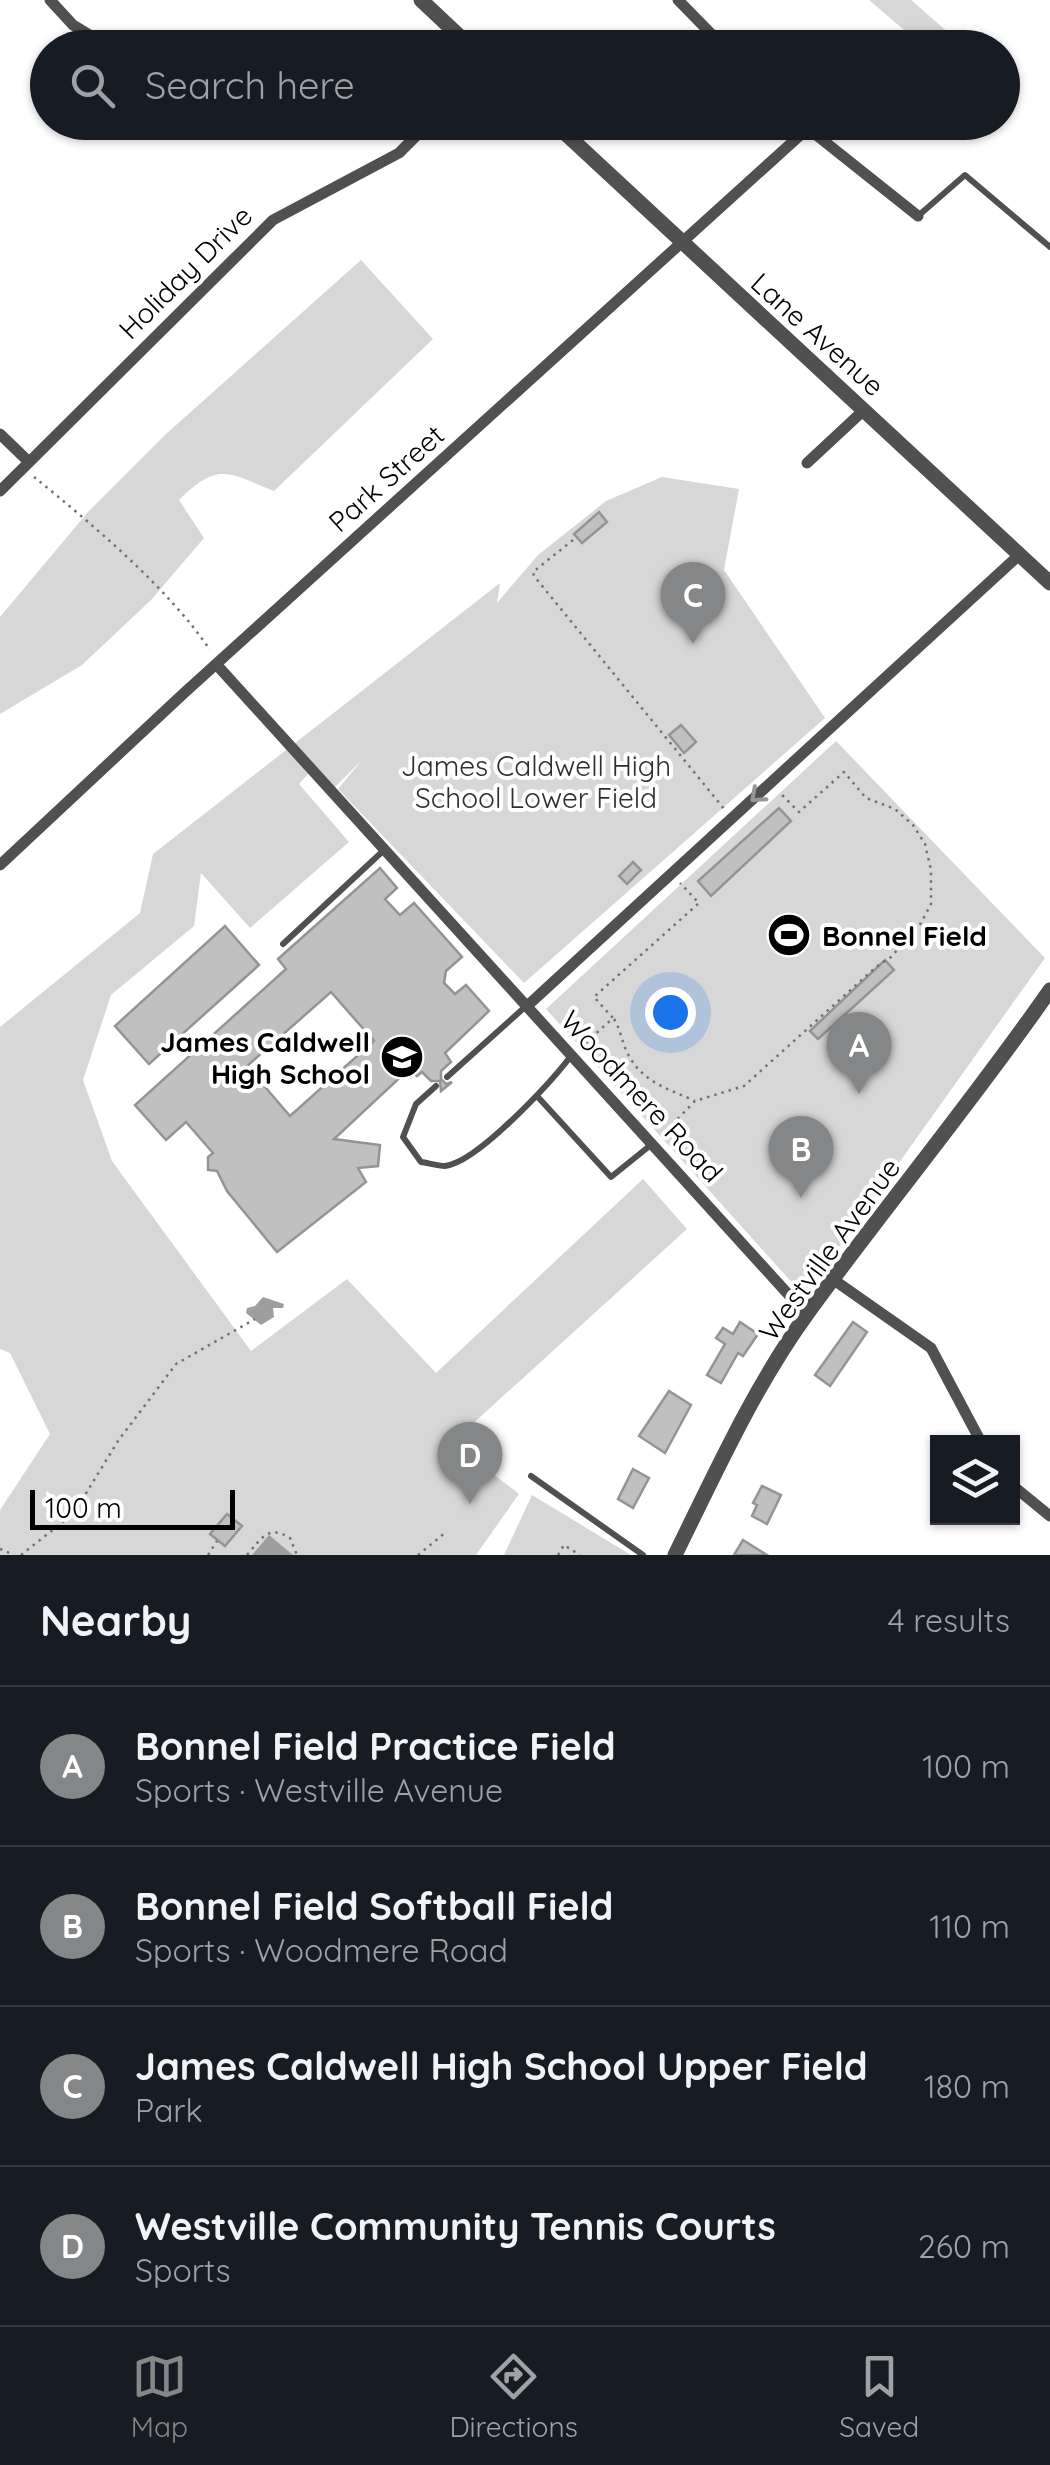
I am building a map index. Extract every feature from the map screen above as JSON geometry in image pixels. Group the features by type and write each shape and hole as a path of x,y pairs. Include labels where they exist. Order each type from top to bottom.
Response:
{"street":[{"path":"50,0 81,30"},
{"path":"421,0 453,30"},
{"path":"678,0 707,30"},
{"name":"Holiday Drive","path":"0,491 273,220 399,152 411,140"},
{"name":"Lane Avenue","path":"571,140 1050,582"},
{"name":"Park Street","path":"0,865 216,664 682,244 789,140"},
{"path":"821,140 918,216"},
{"path":"807,463 864,410"},
{"path":"0,434 29,462"},
{"name":"Woodmere Road","path":"806,1315 526,1006 1018,556"},
{"path":"216,664 526,1006"},
{"name":"Westville Avenue","path":"675,1555 735,1438 806,1315 997,1066 1050,990"},
{"path":"834,1280 931,1348 977,1435"},
{"path":"1020,1492 1050,1516"}],"lane":[{"path":"918,216 965,175 1050,247"},
{"path":"283,944 383,851"},
{"path":"446,1077 526,1006"},
{"path":"436,1086 416,1104 403,1137 421,1162 447,1166 475,1152 537,1096 571,1056"},
{"path":"537,1096 611,1177 653,1144"},
{"path":"531,1476 642,1555"}],"path":[{"path":"29,462 32,476 71,507 161,592 208,646 216,664"},
{"path":"573,540 534,576 732,818"},
{"path":"653,1144 696,1101 730,1093 757,1076 876,966 891,957 921,923 931,904 925,844 913,825 894,809 866,798 844,772 799,812 771,784"},
{"path":"671,874 699,903 594,998 614,1018 639,1071 652,1082 696,1101"},
{"path":"571,1056 614,1018"},
{"path":"21,1555 74,1513 118,1441 176,1364 255,1319"},
{"path":"247,1555 266,1532 273,1531 290,1538 297,1555"},
{"path":"418,1555 446,1532"},
{"path":"208,1555 218,1541"},
{"path":"558,1555 564,1545 580,1555"},
{"path":"0,1548 14,1555"}],"green space":[{"path":"869,0 911,0 946,30 904,30"},
{"path":"361,260 433,339 274,491 224,474 214,475 192,488 179,500 204,538 151,600 82,665 0,714 0,617 88,512 166,434"},
{"name":"James Caldwell High School Lower Field","path":"662,477 739,489 724,570 825,718 524,983 338,789 362,760 334,788 315,767 299,784 349,842 250,928 201,873 194,926 111,995 83,1080 112,1161 251,1351 347,1279 436,1373 643,1179 687,1229 457,1438 473,1444 467,1454 519,1494 476,1555 0,1555 0,1510 50,1434 10,1353 0,1349 0,1027 140,913 153,854 500,583 497,603 538,555 606,501"},
{"name":"Bonnel Field","path":"836,741 1045,958 804,1296 546,1009"},
{"path":"532,1495 631,1555 504,1555"}],"shaded area":[{"path":"263,1297 284,1304 283,1308 273,1308 274,1317 261,1325 246,1313"},
{"path":"269,1535 293,1555 252,1555"}],"building":[{"path":"599,512 607,522 582,543 574,534"},
{"path":"681,725 696,742 684,753 669,735"},
{"path":"779,808 791,821 711,896 698,881"},
{"path":"633,862 641,870 627,884 619,876"},
{"name":"James Caldwell High School","path":"380,868 397,888 385,899 400,915 414,903 462,957 446,971 444,983 455,994 466,985 489,1011 445,1053 451,1062 441,1071 441,1079 446,1084 452,1082 441,1091 440,1081 431,1081 422,1072 417,1076 409,1069 334,1139 380,1145 378,1166 358,1168 366,1182 277,1252 227,1191 217,1171 208,1170 208,1157 213,1153 186,1122 166,1140 135,1105 286,969 278,959","holes":["331,992 374,1041 290,1116 247,1066"]},
{"path":"225,926 259,965 149,1064 115,1026"},
{"path":"885,960 894,970 818,1039 810,1031"},
{"path":"740,1322 758,1334 743,1356 738,1353 721,1383 707,1375 725,1344 716,1338 723,1328 733,1334"},
{"path":"853,1322 867,1332 830,1386 815,1375"},
{"path":"669,1391 691,1405 665,1453 639,1436"},
{"path":"633,1469 649,1478 633,1508 618,1499"},
{"path":"762,1486 781,1495 767,1524 752,1516 757,1505 753,1503"},
{"path":"227,1514 242,1526 225,1546 210,1534"},
{"path":"743,1540 767,1555 734,1555"}],"place":[{"name":"James Caldwell High School Upper Field","path":"693,644"},
{"name":"Bonnel Field","path":"789,935"},
{"name":"James Caldwell High School","path":"402,1057"},
{"name":"Bonnel Field Practice Field","path":"859,1094"},
{"name":"Bonnel Field Softball Field","path":"801,1198"},
{"name":"Westville Community Tennis Courts","path":"470,1504"}]}
